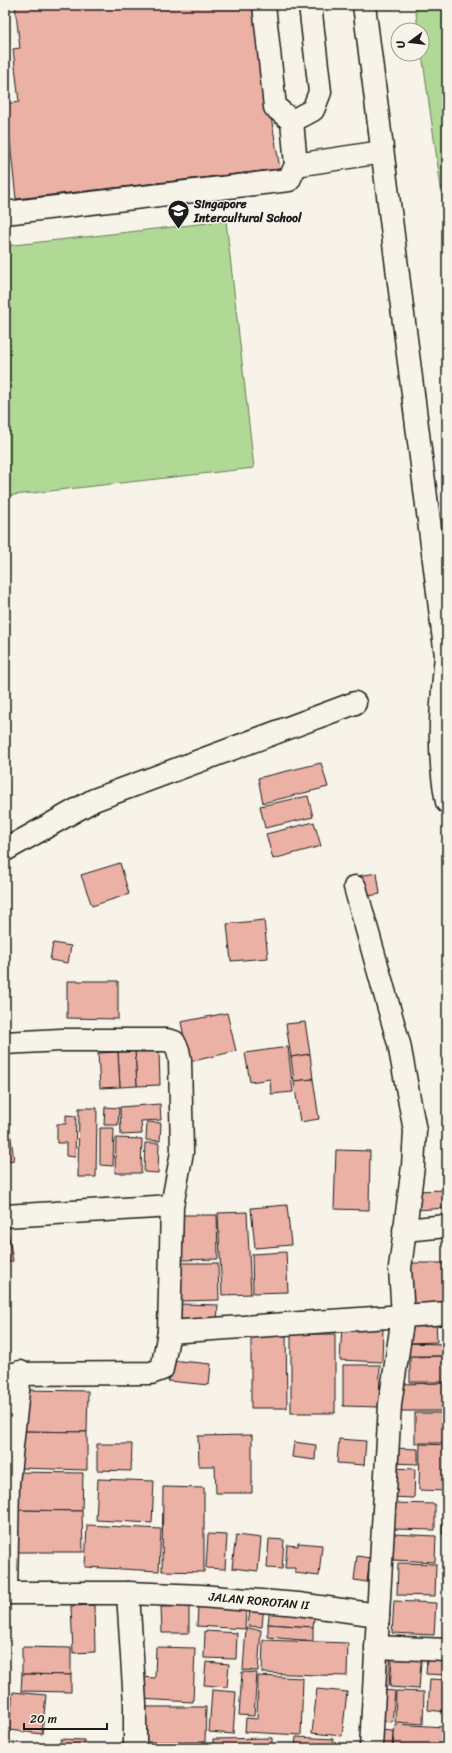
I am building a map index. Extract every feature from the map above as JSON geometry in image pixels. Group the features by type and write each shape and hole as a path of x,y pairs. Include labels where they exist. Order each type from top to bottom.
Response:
{"street":[{"path":"5,213 289,180 296,165 292,121 275,107 264,5"},
{"path":"292,121 313,110 320,92 310,5"},
{"path":"364,5 447,656 440,721 444,786 447,802"},
{"path":"296,165 382,152"},
{"path":"5,850 94,800 355,703"},
{"path":"355,888 399,1044 415,1131 413,1166 400,1268 403,1316 390,1404 371,1748"},
{"path":"5,1043 61,1040 166,1040 174,1042 178,1050 180,1060 182,1152 172,1206 169,1332 162,1369 157,1371 13,1373 5,1593"},
{"path":"5,1216 172,1206"},
{"path":"404,1230 447,1226"},
{"path":"169,1332 447,1313"},
{"name":"JALAN ROROTAN II","path":"5,1593 128,1593 298,1604 378,1615"},
{"path":"128,1593 135,1704 135,1748"},
{"path":"376,1647 447,1650"}],"green space":[{"path":"415,5 447,5 447,230 423,62 430,62 430,22 417,22"},
{"path":"226,221 254,468 5,496 5,246"}],"building":[{"path":"15,5 254,5 259,48 280,169 16,199 6,104 19,102 13,49 20,48"},
{"path":"321,763 328,787 263,803 258,778"},
{"path":"308,796 313,817 265,828 260,806"},
{"path":"314,822 321,846 273,859 266,834"},
{"path":"120,863 129,894 92,906 81,875"},
{"path":"377,873 380,894 362,897 358,876"},
{"path":"264,920 268,958 231,961 227,924"},
{"path":"53,943 71,946 68,963 50,960"},
{"path":"67,981 118,981 118,1019 67,1018"},
{"path":"227,1013 236,1051 189,1062 181,1022"},
{"path":"305,1022 310,1054 291,1057 286,1024"},
{"path":"288,1047 293,1092 271,1094 270,1079 250,1082 245,1053"},
{"path":"159,1050 160,1085 137,1086 135,1051"},
{"path":"135,1051 137,1086 120,1087 118,1052"},
{"path":"118,1052 120,1087 100,1088 98,1053"},
{"path":"310,1054 313,1079 294,1081 291,1057"},
{"path":"313,1079 319,1119 300,1122 294,1081"},
{"path":"160,1104 161,1120 141,1121 142,1134 121,1135 120,1107"},
{"path":"105,1107 119,1108 118,1125 104,1125"},
{"path":"79,1108 97,1108 96,1177 78,1177"},
{"path":"66,1115 76,1116 75,1157 66,1156 66,1143 57,1143 57,1124 66,1124"},
{"path":"147,1122 161,1123 160,1141 146,1140"},
{"path":"100,1128 114,1128 113,1166 100,1165"},
{"path":"10,1131 14,1160 5,1161 5,1132"},
{"path":"116,1138 142,1139 141,1173 115,1173"},
{"path":"145,1143 159,1143 158,1173 144,1172"},
{"path":"336,1150 370,1151 369,1210 334,1209"},
{"path":"447,1190 447,1208 416,1210 415,1191"},
{"path":"287,1205 291,1245 255,1248 251,1208"},
{"path":"247,1212 251,1294 222,1295 218,1213"},
{"path":"179,1215 217,1215 218,1259 180,1260"},
{"path":"8,1232 13,1261 5,1263 5,1233"},
{"path":"286,1252 288,1292 253,1293 252,1254"},
{"path":"180,1263 218,1263 219,1300 181,1301"},
{"path":"408,1263 447,1263 447,1306 408,1306"},
{"path":"179,1304 218,1305 217,1324 178,1322"},
{"path":"445,1316 447,1316 447,1341 444,1341"},
{"path":"436,1319 437,1342 407,1343 407,1320"},
{"path":"342,1326 383,1327 382,1362 340,1360"},
{"path":"286,1331 287,1408 251,1408 251,1332"},
{"path":"291,1334 335,1334 335,1413 291,1413"},
{"path":"400,1343 446,1344 446,1356 408,1356 408,1363 400,1362"},
{"path":"447,1356 447,1382 410,1382 410,1357"},
{"path":"170,1360 211,1364 209,1385 168,1381"},
{"path":"343,1365 380,1365 379,1407 343,1406"},
{"path":"447,1383 447,1411 399,1411 399,1384"},
{"path":"21,1390 88,1391 87,1432 21,1431"},
{"path":"415,1413 447,1413 447,1443 415,1443"},
{"path":"21,1431 87,1432 87,1470 20,1468"},
{"path":"252,1435 252,1493 216,1493 215,1466 199,1466 198,1436"},
{"path":"339,1439 366,1441 364,1465 337,1463"},
{"path":"294,1442 316,1445 315,1460 292,1457"},
{"path":"97,1444 132,1444 131,1471 97,1470"},
{"path":"420,1444 447,1445 447,1491 419,1490"},
{"path":"392,1448 418,1449 418,1464 391,1463"},
{"path":"391,1468 415,1469 414,1498 390,1497"},
{"path":"15,1472 83,1473 82,1511 15,1510"},
{"path":"98,1479 154,1481 152,1523 96,1520"},
{"path":"163,1487 204,1488 204,1572 162,1571"},
{"path":"444,1498 447,1498 447,1534 442,1534"},
{"path":"394,1503 435,1504 435,1530 394,1529"},
{"path":"15,1510 82,1511 83,1552 15,1552"},
{"path":"87,1525 161,1529 159,1571 85,1567"},
{"path":"208,1534 227,1535 225,1569 206,1568"},
{"path":"393,1534 436,1536 435,1562 392,1560"},
{"path":"236,1535 261,1538 258,1571 232,1568"},
{"path":"269,1539 284,1540 282,1569 267,1568"},
{"path":"298,1543 322,1545 319,1576 295,1573 295,1568 285,1568 287,1545 298,1546"},
{"path":"357,1556 370,1558 367,1582 354,1580"},
{"path":"398,1563 436,1564 435,1596 397,1595"},
{"path":"394,1601 436,1603 434,1635 392,1633"},
{"path":"251,1602 264,1604 262,1627 248,1626"},
{"path":"94,1605 95,1652 73,1653 71,1606"},
{"path":"189,1606 189,1633 162,1633 161,1607"},
{"path":"198,1607 246,1610 245,1629 197,1626"},
{"path":"270,1607 315,1610 313,1627 268,1624"},
{"path":"268,1624 313,1627 313,1641 268,1637"},
{"path":"246,1628 261,1630 258,1671 243,1670"},
{"path":"205,1631 237,1633 236,1659 204,1658"},
{"path":"263,1640 348,1643 347,1676 262,1673"},
{"path":"22,1647 71,1648 71,1675 22,1674"},
{"path":"156,1647 195,1648 193,1702 140,1699 141,1677 155,1678"},
{"path":"393,1648 422,1649 419,1689 390,1687"},
{"path":"382,1650 391,1650 389,1686 379,1685"},
{"path":"427,1658 447,1659 447,1675 426,1674"},
{"path":"206,1662 229,1664 227,1687 204,1685"},
{"path":"242,1672 257,1673 254,1716 239,1715"},
{"path":"22,1674 71,1675 71,1692 21,1691"},
{"path":"258,1676 303,1678 301,1735 245,1732 246,1718 257,1719"},
{"path":"430,1679 447,1680 447,1712 428,1710"},
{"path":"317,1689 347,1692 342,1736 312,1733"},
{"path":"212,1690 236,1692 233,1734 209,1732"},
{"path":"382,1690 395,1691 392,1722 379,1721"},
{"path":"396,1691 424,1692 423,1724 395,1722"},
{"path":"13,1692 46,1695 42,1734 9,1730"},
{"path":"136,1707 206,1707 205,1742 136,1742"},
{"path":"446,1714 447,1747 443,1747"},
{"path":"395,1724 444,1727 443,1748 393,1748"},
{"path":"379,1730 393,1731 392,1748 378,1748"},
{"path":"296,1737 333,1739 332,1748 295,1748"},
{"path":"272,1738 272,1748 213,1748 213,1739"},
{"path":"61,1739 84,1740 84,1748 60,1748"}],"place":[{"name":"Singapore Intercultural School","path":"178,230"}]}
